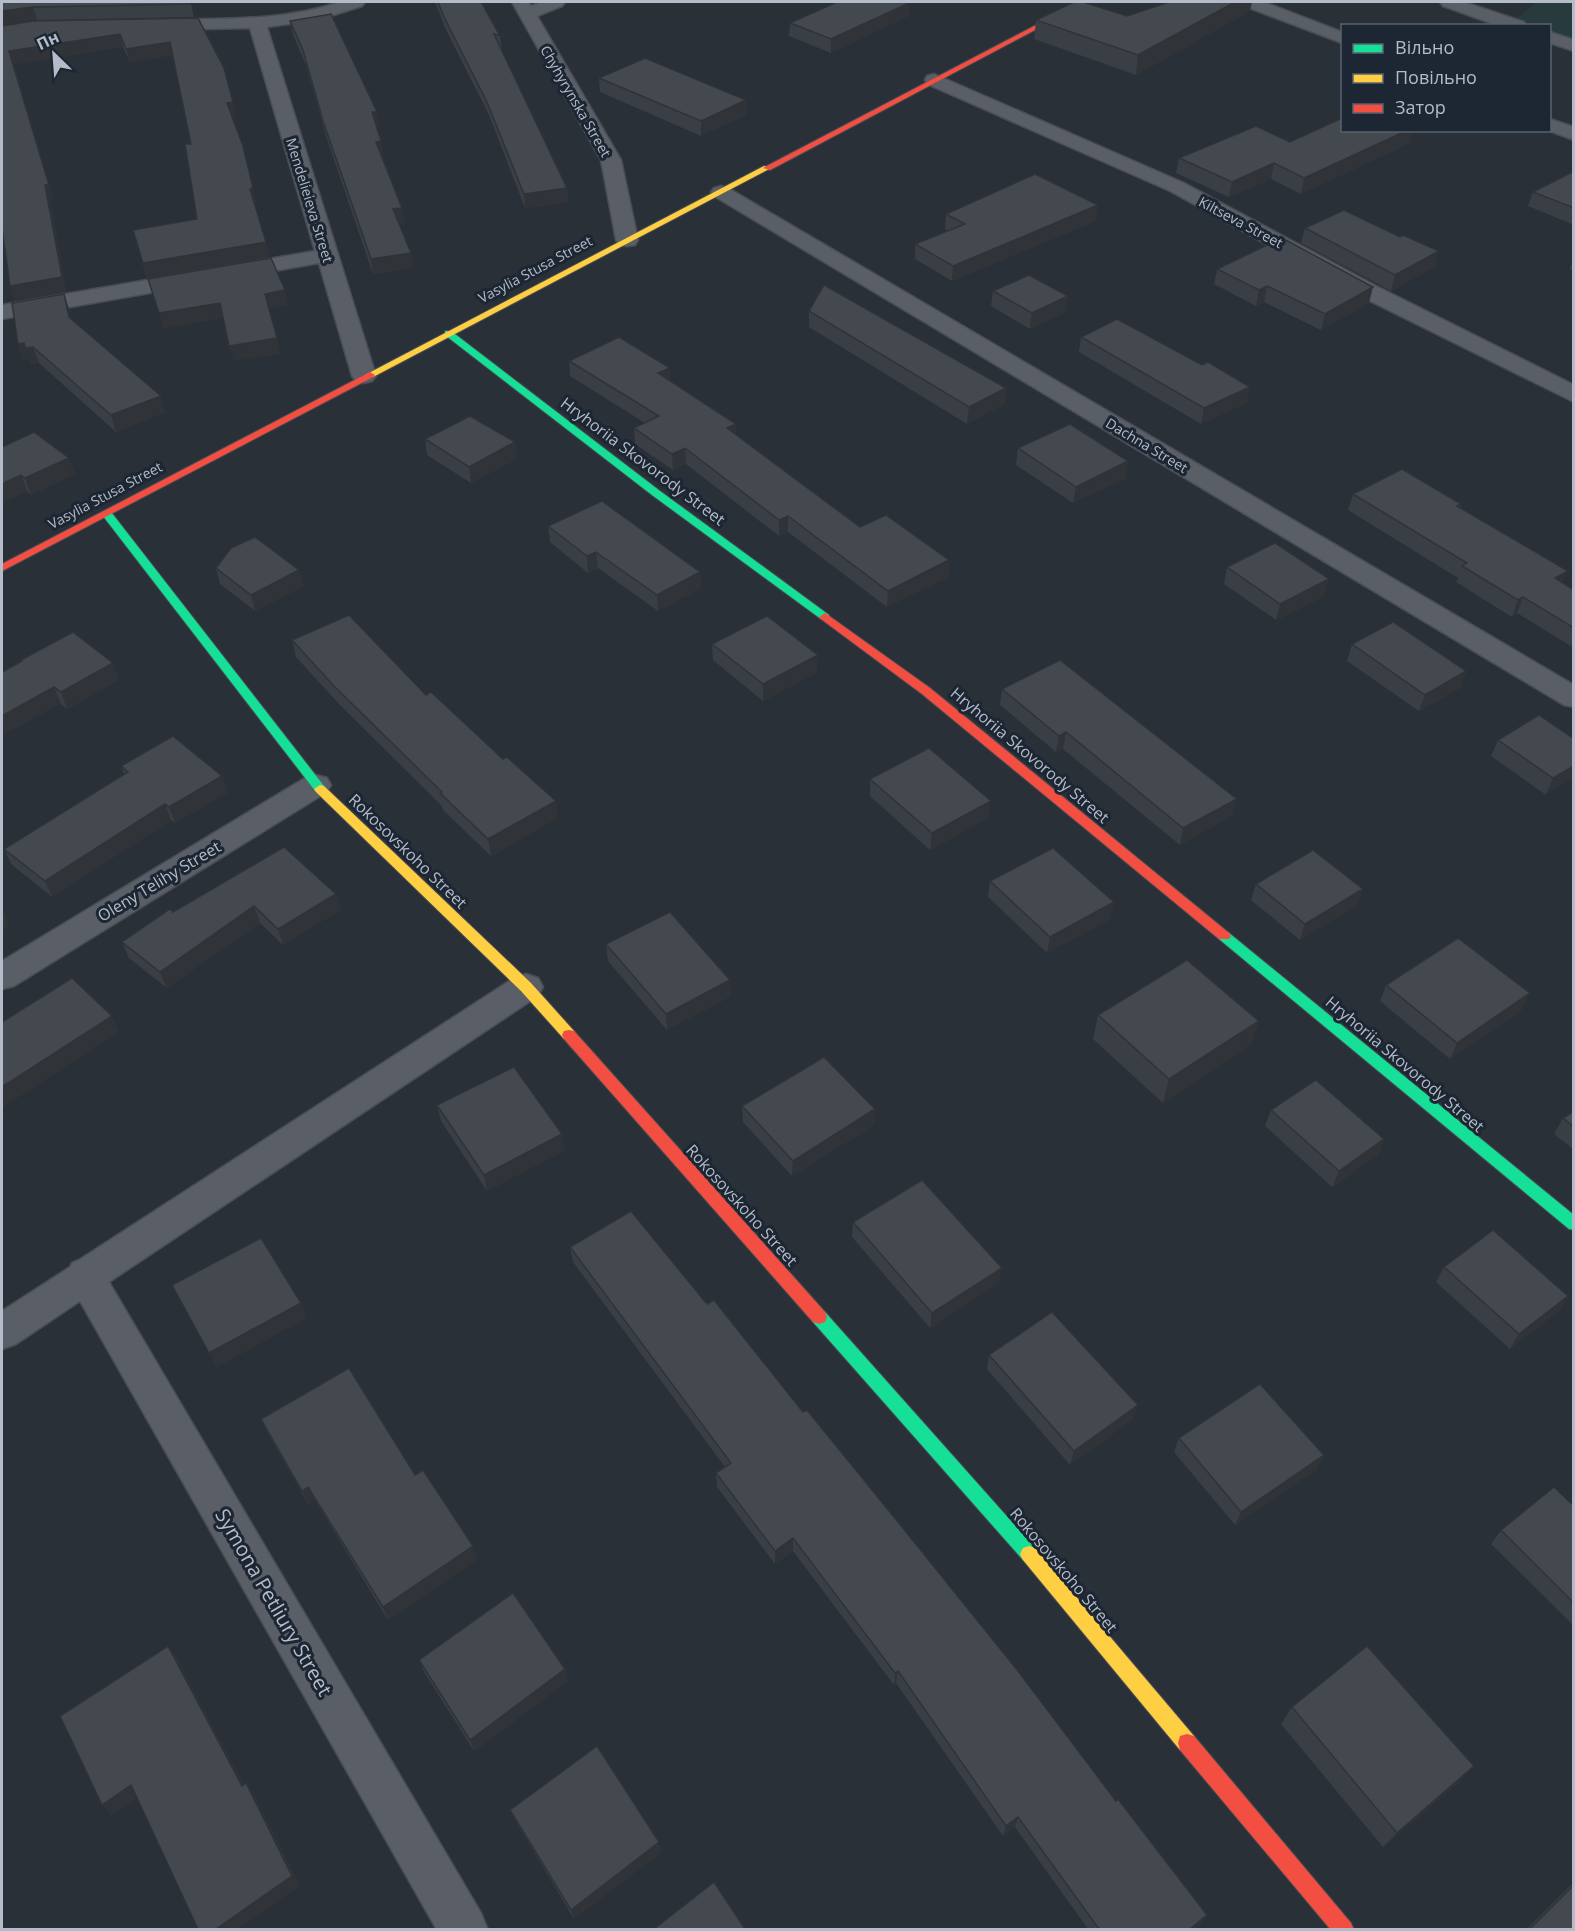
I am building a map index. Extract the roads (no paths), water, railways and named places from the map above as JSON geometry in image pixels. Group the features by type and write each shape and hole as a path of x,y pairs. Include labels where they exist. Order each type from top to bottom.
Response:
{"street":[{"path":"138,25 257,23 318,15 356,2"},
{"path":"523,8 556,2"},
{"name":"Vasylia Stusa Street","path":"2,568 364,376 1084,2"},
{"path":"1250,2 1341,38"},
{"path":"1449,2 1512,24"},
{"name":"Chyhyrynska Street","path":"523,8 611,160 627,240"},
{"name":"Mendelieieva Street","path":"257,23 364,376"},
{"path":"1551,37 1574,46"},
{"name":"Kiltseva Street","path":"934,80 1177,187 1368,291 1574,395"},
{"path":"1551,125 1574,134"},
{"name":"Dachna Street","path":"721,192 1574,698"},
{"path":"2,312 327,255"},
{"name":"Hryhoriia Skovorody Street","path":"448,333 656,493 926,691 1574,1224"},
{"name":"Rokosovskoho Street","path":"107,514 316,785 526,987 1034,1559 1344,1929"},
{"name":"Oleny Telihy Street","path":"2,977 316,785"},
{"path":"2,1332 85,1275 526,987"},
{"name":"Symona Petliury Street","path":"85,1275 464,1929"}]}
